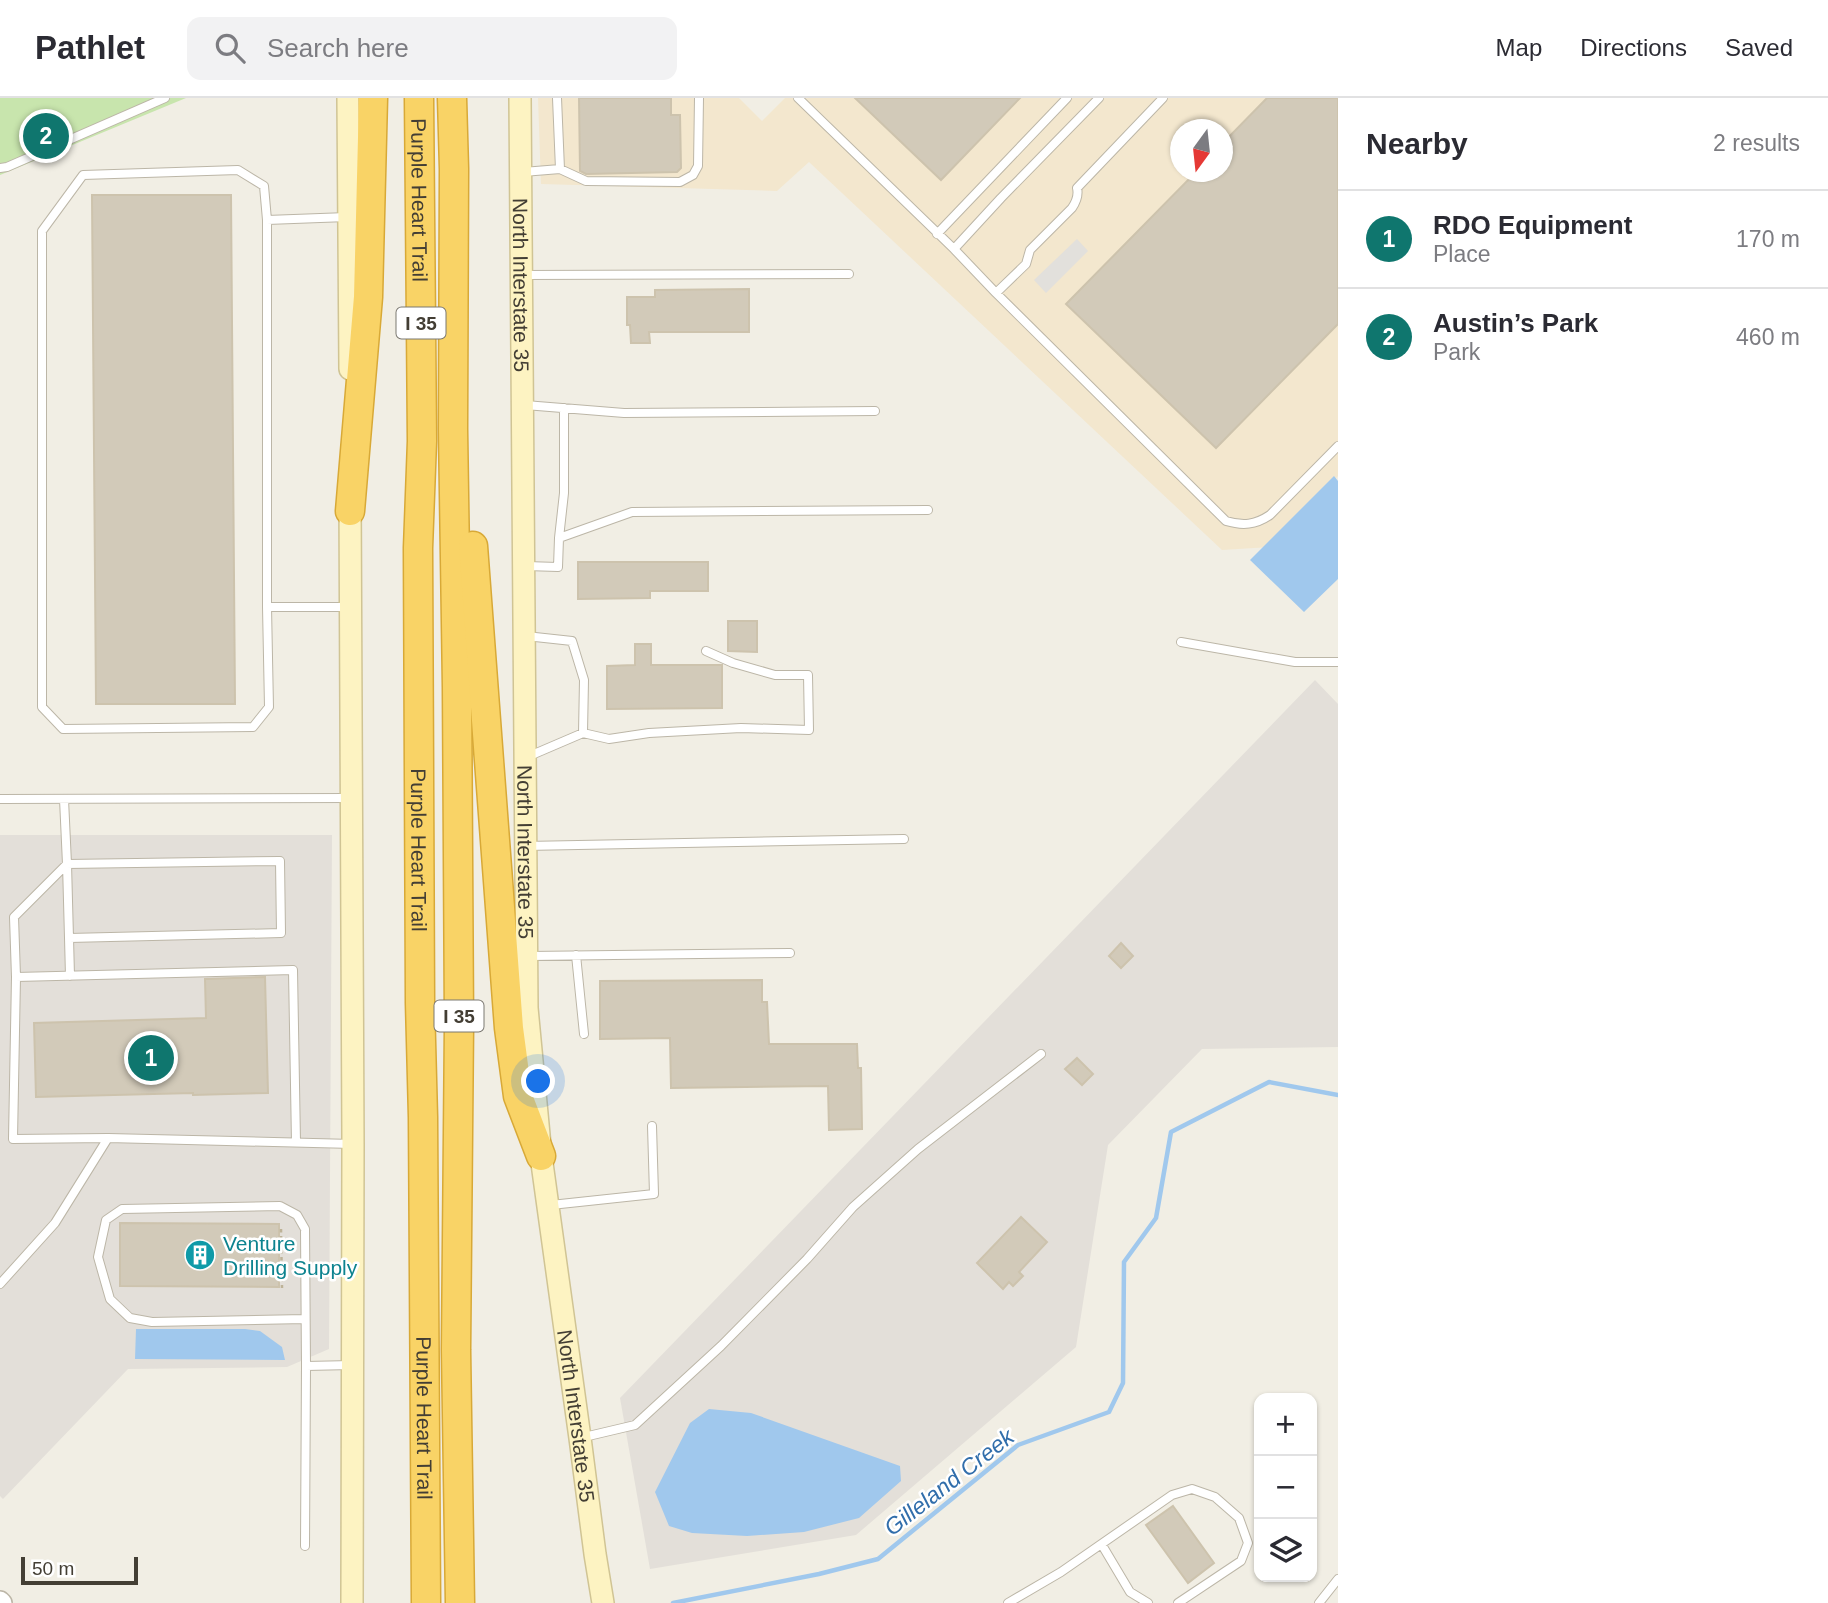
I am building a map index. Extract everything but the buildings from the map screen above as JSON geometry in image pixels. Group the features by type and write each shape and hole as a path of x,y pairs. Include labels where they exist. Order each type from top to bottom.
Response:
{"highway":[{"path":"351,511 368,297 373,98"},
{"name":"Purple Heart Trail","path":"419,98 422,428 418,548 426,1603"},
{"name":"Purple Heart Trail","path":"452,98 459,1024 456,1350 460,1603"},
{"path":"454,169 465,98"},
{"path":"453,429 470,517 509,1028 518,1096 541,1156"}],"main road":[{"path":"348,98 352,607 352,1603"},
{"name":"North Interstate 35","path":"520,98 527,1008 541,1156 603,1600"}],"lane":[{"path":"0,168 165,98"},
{"path":"557,98 560,169"},
{"path":"520,172 560,169 586,181 680,182 693,175 698,166 699,98"},
{"path":"798,98 954,249 1226,521 1248,525 1260,522 1338,446"},
{"path":"937,234 1067,98"},
{"path":"954,249 1099,98"},
{"path":"996,293 1026,264 1030,250 1072,208 1076,202 1077,188 1163,98"},
{"path":"239,170 264,186 267,220 269,706 253,727 63,729 42,707 42,231 83,175 239,170"},
{"path":"267,220 350,216"},
{"path":"521,275 849,274"},
{"path":"522,405 624,413 875,411"},
{"path":"523,566 558,566 564,493 564,408"},
{"path":"559,538 632,512 928,510"},
{"path":"267,607 352,607"},
{"path":"523,636 572,641 584,680 583,733"},
{"path":"1181,642 1295,662 1338,662"},
{"path":"524,758 583,733 608,740 649,733 741,728 809,730 808,675 775,675 733,663 706,650"},
{"path":"0,799 351,799"},
{"path":"64,799 70,976"},
{"path":"525,846 904,839"},
{"path":"68,938 281,933 280,861 67,864 14,917 16,977 13,1139 108,1138 353,1144"},
{"path":"526,956 790,953"},
{"path":"576,955 584,1034"},
{"path":"16,977 293,970 296,1142"},
{"path":"580,1438 635,1425 721,1346 807,1259 853,1207 918,1149 1041,1054"},
{"path":"548,1206 654,1194 652,1126"},
{"path":"0,1284 55,1223 108,1138"},
{"path":"305,1319 152,1322 130,1318 110,1299 98,1257 106,1220 122,1209 280,1206 297,1215 305,1229 306,1366 305,1546"},
{"path":"306,1366 352,1364"},
{"path":"1008,1603 1061,1572 1172,1495 1192,1489 1215,1497 1239,1518 1248,1543 1241,1560 1178,1603"},
{"path":"1102,1545 1130,1592 1148,1603"},
{"path":"1319,1603 1338,1579"}],"path":[{"path":"282,1229 282,1287"},
{"path":"316,1272 330,1273"}],"shaded area":[{"path":"538,98 739,98 762,121 785,98 1338,98 1338,476 1270,547 1222,550 809,162 777,191 541,184"},
{"path":"1077,239 1088,251 1046,293 1034,280"},
{"path":"1315,680 1338,704 1338,1047 1202,1049 1108,1145 1076,1347 856,1535 650,1569 620,1398"},
{"path":"0,835 332,835 329,1349 287,1367 128,1369 3,1499 0,1496"}],"green space":[{"path":"0,98 186,98 0,175"}],"water":[{"path":"1334,476 1338,481 1338,579 1304,612 1250,560"},
{"path":"136,1329 260,1331 282,1347 285,1360 135,1359"},
{"path":"709,1409 751,1413 900,1466 901,1481 859,1518 804,1532 747,1536 692,1533 669,1526 655,1492 690,1423"}],"waterway":[{"name":"Gilleland Creek","path":"673,1603 819,1574 878,1559 1018,1445 1109,1412 1123,1383 1124,1262 1156,1218 1171,1132 1269,1082 1338,1095"}],"place":[{"name":"Austin’s Park","path":"46,136"},
{"name":"RDO Equipment","path":"151,1058"},
{"name":"Venture Drilling Supply","path":"200,1255"}]}
